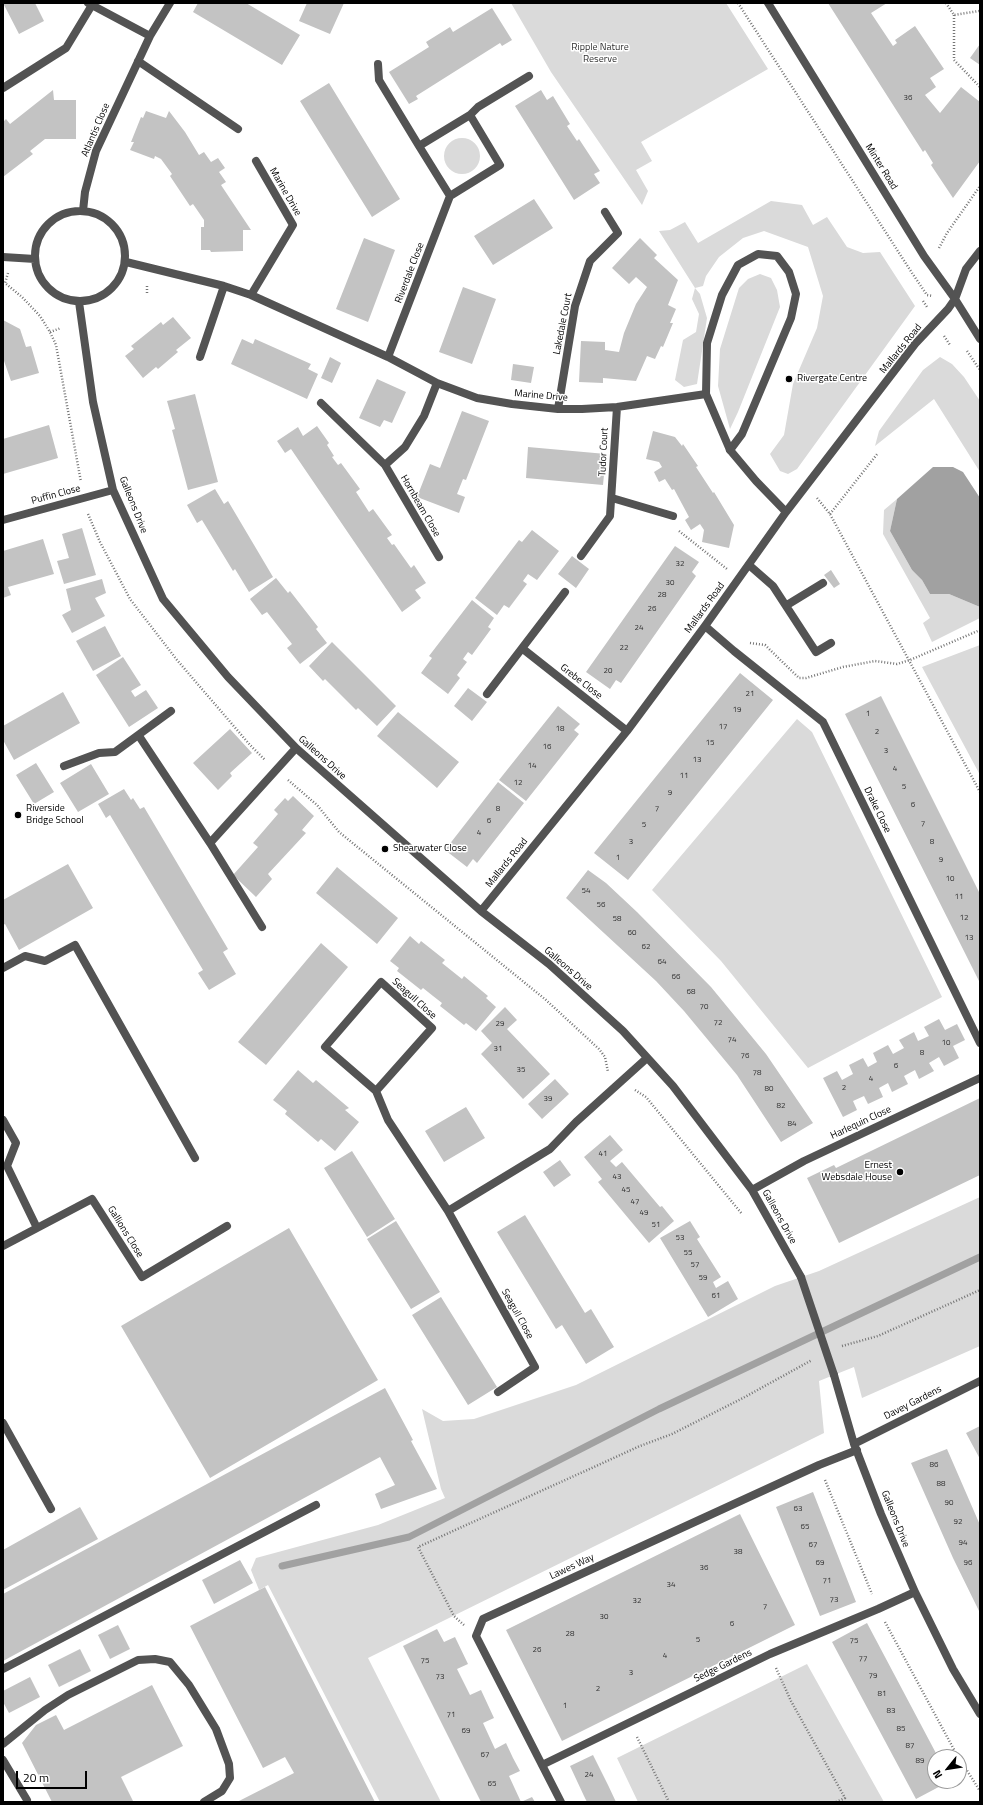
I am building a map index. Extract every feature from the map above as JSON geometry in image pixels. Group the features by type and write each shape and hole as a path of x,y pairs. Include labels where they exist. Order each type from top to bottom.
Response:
{"street":[{"name":"Atlantis Close","path":"83,211 85,192 96,151 150,36 170,3"},
{"name":"Minter Road","path":"768,3 933,269 955,299 980,339"},
{"path":"3,88 66,48 90,4 150,36"},
{"path":"138,60 238,129"},
{"path":"378,64 379,80 450,196 500,165 470,115"},
{"path":"419,146 470,115 478,107 529,76"},
{"name":"Marine Drive","path":"251,295 293,225 256,161"},
{"name":"Riverdale Close","path":"388,357 450,196"},
{"path":"83,211 104,217 117,229 124,245 126,262 117,282 101,297 79,302 63,298 49,289 39,275 35,259 38,239 50,222 68,213 83,211"},
{"name":"Lakedale Court","path":"558,409 575,306 590,261 618,233 606,212"},
{"name":"Mallards Road","path":"481,911 627,731 705,626 786,512 915,344 955,299 966,269 980,251"},
{"path":"730,450 742,434 791,318 796,294 789,272 777,256 758,254 738,265 722,295 707,343 706,394 730,450 756,481 786,512"},
{"path":"3,257 35,259"},
{"name":"Marine Drive","path":"126,262 224,286 251,295 388,357 437,383 476,398 558,409 617,407 706,394"},
{"path":"200,357 224,286"},
{"name":"Galleons Drive","path":"79,302 93,402 113,490 163,599 228,677 296,748 481,911 549,964 623,1031 673,1086 752,1190 800,1277 834,1375 856,1447 881,1514 915,1592 953,1669 980,1714"},
{"path":"385,465 405,447 424,416 437,383"},
{"name":"Hornbeam Close","path":"321,403 385,465 439,557"},
{"name":"Tudor Court","path":"581,556 610,516 617,407"},
{"name":"Puffin Close","path":"3,520 113,490"},
{"path":"612,498 673,516"},
{"path":"749,565 773,586 816,652 831,643"},
{"path":"787,606 823,583"},
{"path":"487,694 523,649 565,592"},
{"name":"Drake Close","path":"705,626 823,722 980,1043"},
{"name":"Grebe Close","path":"523,649 627,731"},
{"path":"64,766 99,752 115,752 139,736 171,711"},
{"path":"139,736 210,843 262,927"},
{"path":"210,843 296,748"},
{"path":"3,968 25,956 45,961 76,945 195,1158"},
{"name":"Seagull Close","path":"376,1091 432,1028 381,982 326,1047 376,1091 388,1120 448,1211 535,1367 498,1392"},
{"path":"448,1211 550,1149 576,1122 647,1058"},
{"name":"Harlequin Close","path":"752,1190 804,1161 980,1078"},
{"path":"3,1120 16,1143 7,1166 37,1228"},
{"name":"Gallions Close","path":"3,1246 92,1199 142,1277 227,1226"},
{"name":"Davey Gardens","path":"856,1447 980,1381"},
{"path":"3,1423 51,1509"},
{"name":"Lawes Way","path":"561,1802 476,1636 483,1620 856,1447"},
{"path":"3,1669 316,1505"},
{"name":"Sedge Gardens","path":"542,1765 770,1654 915,1592"},
{"path":"3,1744 45,1710 68,1695 138,1660 155,1659 170,1662 189,1685 216,1729 228,1764 230,1778 222,1790 204,1802"},
{"path":"3,1760 27,1800"}],"path":[{"path":"738,3 927,295 934,296"},
{"path":"946,3 954,15 954,60 980,87"},
{"path":"954,15 979,11 980,9"},
{"path":"943,314 934,296 933,269 941,243 980,186"},
{"path":"5,284 8,272"},
{"path":"147,284 147,292"},
{"path":"923,301 927,307"},
{"path":"50,332 61,328"},
{"path":"945,338 950,346"},
{"path":"830,514 878,453"},
{"path":"817,498 830,514 980,792"},
{"path":"673,516 676,529 739,579"},
{"path":"910,660 980,630"},
{"path":"835,1349 849,1343 878,1336 980,1290"},
{"path":"450,1608 418,1547 640,1446 672,1434 743,1398 813,1359"},
{"path":"822,1473 875,1600"},
{"path":"882,1615 954,1749"},
{"path":"770,1654 791,1701 845,1798 836,1802"},
{"path":"630,1722 669,1802"},
{"path":"967,1771 980,1791"}],"green space":[{"name":"Ripple Nature Reserve","path":"511,3 726,3 768,69 641,142 652,161 636,170 648,191 642,205 551,72"},
{"path":"462,138 472,141 477,146 480,156 477,166 472,171 462,174 452,171 447,166 444,156 447,146 452,141"},
{"path":"771,201 802,205 813,225 827,217 847,247 863,253 880,252 915,306 797,469 788,474 780,471 770,454 784,435 793,384 817,328 823,296 808,247 764,231 743,238 719,257 706,276 703,286 695,288 659,231 670,230 685,222 698,243"},
{"path":"760,274 771,278 777,290 780,307 730,429 718,386 720,349 739,288 748,279"},
{"path":"695,288 700,294 707,318 697,384 684,387 675,380 683,340 696,332 699,314 692,299"},
{"path":"940,357 952,364 964,377 980,401 980,472 934,399 875,446 879,431 923,370"},
{"path":"897,499 890,531 912,570 922,580 930,594 949,594 980,607 980,618 932,642 923,623 930,618 883,534 884,510"},
{"path":"980,645 980,775 922,667"},
{"path":"797,719 812,732 942,997 808,1068 721,961 652,890"},
{"path":"980,1197 980,1346 862,1398 854,1367 819,1381 824,1433 368,1658 441,1802 380,1802 268,1585 259,1590 251,1570 256,1558 378,1525 445,1498 441,1489 422,1409 443,1421 474,1419 576,1385 775,1286 819,1271"},
{"path":"807,1664 884,1802 638,1802 617,1758"}],"shaded area":[{"path":"933,467 953,467 963,472 980,498 980,607 949,594 930,594 922,580 912,570 890,531 897,499"}],"building":[{"path":"3,3 35,3 44,21 19,34"},
{"path":"198,3 246,3 300,35 282,65 193,12"},
{"path":"307,3 344,3 330,34 299,21"},
{"path":"828,3 887,3 871,13 893,46 897,43 895,40 915,26 944,69 930,78 936,87 925,95 940,113 961,87 980,102 980,161 953,198 931,165 933,163 925,150 923,152"},
{"path":"492,8 512,40 502,46 500,43 416,96 418,99 409,104 389,72 429,47 426,42 450,27 453,32"},
{"path":"980,44 980,65 970,58"},
{"path":"329,83 400,199 372,217 300,101"},
{"path":"53,90 54,100 76,100 76,139 45,139 30,151 33,154 3,177 3,122 6,119 10,124"},
{"path":"541,90 547,100 553,96 570,124 567,126 577,141 579,139 600,171 594,174 600,183 574,200 515,106"},
{"path":"146,111 166,118 169,111 185,132 199,155 204,152 211,162 218,158 225,168 219,172 226,182 221,185 251,230 243,230 243,251 211,252 210,250 201,250 201,227 204,227 204,220 193,204 190,206 170,176 172,174 161,159 155,156 154,159 130,150 134,142 131,142 141,117 143,118"},
{"path":"534,199 553,228 493,265 474,236"},
{"path":"364,238 395,250 368,322 336,309"},
{"path":"640,238 657,255 654,258 678,280 668,305 676,309 670,323 673,323 663,347 661,346 655,359 647,356 636,381 603,378 603,383 579,382 581,341 605,342 605,350 619,352 624,333 636,304 647,287 636,277 629,284 612,268"},
{"path":"463,287 496,299 472,364 439,352"},
{"path":"173,317 191,338 176,350 178,352 158,369 156,367 143,378 125,356 134,349 131,346 161,322 163,325"},
{"path":"3,320 20,329 26,347 31,346 39,373 11,381 3,358"},
{"path":"242,339 253,344 255,339 311,364 308,369 318,374 307,399 231,364"},
{"path":"330,357 341,363 332,383 321,378"},
{"path":"513,364 534,367 531,383 511,380"},
{"path":"377,379 406,392 392,423 384,420 380,427 359,418"},
{"path":"195,394 218,482 188,490 172,430 175,429 167,401"},
{"path":"462,411 489,421 466,480 463,479 457,494 465,497 459,513 417,497 430,464 440,468"},
{"path":"49,425 58,458 3,474 3,439"},
{"path":"317,426 329,443 327,445 334,456 332,457 338,465 341,463 360,489 356,492 369,512 373,509 392,535 387,538 392,545 394,544 411,568 414,565 426,583 415,590 421,598 402,612 291,449 285,453 277,441 298,427 303,436"},
{"path":"653,431 675,437 682,446 683,444 698,466 696,467 713,493 714,492 734,525 729,548 702,542 704,530 700,524 691,530 685,520 689,517 674,489 672,490 665,479 659,482 654,472 662,467 659,462 646,459"},
{"path":"528,447 606,454 603,485 526,478"},
{"path":"215,489 224,504 228,501 273,577 249,592 235,569 233,571 202,520 197,523 187,505"},
{"path":"82,528 96,575 64,584 57,561 69,558 62,534"},
{"path":"532,530 559,551 537,580 528,574 523,581 527,584 509,608 504,605 497,615 475,598 519,540 522,542"},
{"path":"43,539 54,574 8,587 11,595 3,598 3,551"},
{"path":"675,546 699,562 692,572 696,576 621,683 616,680 610,689 586,672"},
{"path":"572,556 589,569 576,588 558,574"},
{"path":"831,570 840,584 834,588 824,575"},
{"path":"276,578 288,593 290,591 318,627 316,629 327,643 300,664 287,648 292,644 267,612 262,615 250,599"},
{"path":"102,579 106,593 95,598 105,616 72,633 62,615 71,610 66,589"},
{"path":"472,600 494,618 488,627 491,629 472,655 468,652 463,659 467,662 457,675 460,678 448,694 421,673 432,658 429,656"},
{"path":"105,626 121,656 93,671 76,641"},
{"path":"332,642 396,706 377,726 358,708 356,710 325,679 323,681 309,666"},
{"path":"123,657 141,685 131,691 135,697 146,690 158,708 129,727 96,675"},
{"path":"740,673 773,700 628,880 594,853"},
{"path":"468,688 487,702 472,721 454,706"},
{"path":"63,692 80,723 14,760 3,740 3,726"},
{"path":"881,696 980,894 980,983 845,714"},
{"path":"558,706 580,724 574,730 579,734 526,801 499,780"},
{"path":"398,712 459,762 437,788 377,736"},
{"path":"230,729 252,753 230,773 232,776 218,790 193,763"},
{"path":"36,763 54,792 34,804 16,775"},
{"path":"91,764 109,794 78,812 60,783"},
{"path":"498,782 524,803 477,863 473,859 467,867 445,850"},
{"path":"124,789 131,800 133,798 140,809 144,807 228,949 223,952 236,974 209,990 198,973 203,970 110,815 106,818 98,804"},
{"path":"293,796 314,816 302,830 306,833 268,874 272,879 256,897 233,875 258,847 253,843 278,814 274,810 285,798 288,801"},
{"path":"68,864 93,908 19,950 5,924 3,925 3,900"},
{"path":"337,867 398,918 377,944 316,893"},
{"path":"588,870 606,883 637,912 711,987 766,1054 813,1123 781,1142 737,1075 684,1011 656,981 566,898"},
{"path":"410,936 419,944 421,941 445,960 442,963 462,979 464,976 488,996 486,998 496,1007 476,1031 466,1023 464,1025 440,1006 442,1003 423,988 421,990 397,971 399,968 390,961"},
{"path":"321,943 348,967 266,1065 238,1042"},
{"path":"505,1007 517,1020 507,1029 550,1074 523,1099 481,1054 492,1043 481,1031"},
{"path":"939,1019 945,1030 957,1024 965,1040 953,1046 959,1058 944,1066 939,1057 929,1063 934,1071 919,1079 915,1070 904,1076 908,1084 892,1092 888,1083 879,1088 883,1097 868,1104 864,1096 853,1101 857,1110 843,1117 823,1078 837,1071 842,1080 853,1074 849,1065 863,1058 868,1067 877,1062 873,1053 888,1045 893,1054 904,1048 899,1040 914,1032 918,1041 929,1036 924,1027"},
{"path":"298,1070 313,1083 316,1080 349,1108 345,1110 359,1122 335,1151 321,1139 318,1142 285,1114 287,1111 273,1100"},
{"path":"555,1079 569,1094 542,1119 528,1104"},
{"name":"Ernest Websdale House","path":"980,1098 980,1175 839,1243 807,1178 834,1165 836,1168"},
{"path":"466,1107 485,1138 444,1162 425,1131"},
{"path":"610,1135 623,1150 610,1161 616,1167 622,1162 660,1207 662,1206 674,1221 649,1243 598,1182 602,1179 584,1157"},
{"path":"352,1151 395,1219 367,1237 324,1168"},
{"path":"560,1160 571,1175 554,1187 543,1172"},
{"path":"525,1215 585,1313 591,1309 614,1347 586,1364 562,1325 556,1329 497,1232"},
{"path":"396,1221 440,1292 411,1309 367,1239"},
{"path":"690,1221 700,1237 697,1239 721,1277 713,1282 716,1288 728,1281 738,1299 708,1317 660,1238"},
{"path":"289,1228 378,1380 210,1478 121,1326"},
{"path":"441,1297 497,1387 468,1405 412,1315"},
{"path":"385,1388 437,1489 381,1509 375,1494 395,1485 380,1457 3,1661 3,1594"},
{"path":"980,1426 980,1459 966,1433"},
{"path":"947,1449 980,1525 980,1613 953,1558 911,1463"},
{"path":"813,1492 856,1602 820,1616 776,1507"},
{"path":"80,1507 98,1539 3,1590 3,1550"},
{"path":"740,1514 795,1625 562,1741 506,1630"},
{"path":"240,1560 253,1583 214,1604 202,1580"},
{"path":"265,1587 375,1802 237,1802 294,1773 285,1757 263,1768 190,1626"},
{"path":"867,1623 934,1749 927,1749 927,1789 935,1789 916,1799 832,1642"},
{"path":"118,1625 130,1649 110,1659 98,1635"},
{"path":"437,1629 444,1642 455,1637 468,1664 457,1669 470,1695 481,1690 494,1718 483,1723 495,1749 506,1743 520,1771 509,1776 521,1802 481,1802 403,1646"},
{"path":"80,1649 91,1671 59,1687 48,1665"},
{"path":"30,1677 40,1697 9,1713 3,1702 3,1691"},
{"path":"152,1685 183,1746 121,1777 133,1801 131,1802 52,1802 22,1743 36,1725 56,1715 64,1730"},
{"path":"593,1755 616,1802 587,1802 584,1796 570,1766"},
{"path":"532,1797 535,1802 521,1802"}],"waterway":[{"path":"282,1566 409,1537 659,1409 980,1257"}],"place":[{"name":"Rivergate Centre","path":"789,379"},
{"name":"Riverside Bridge School","path":"18,815"},
{"name":"Shearwater Close","path":"385,849"},
{"name":"Ernest Websdale House","path":"900,1172"}]}
